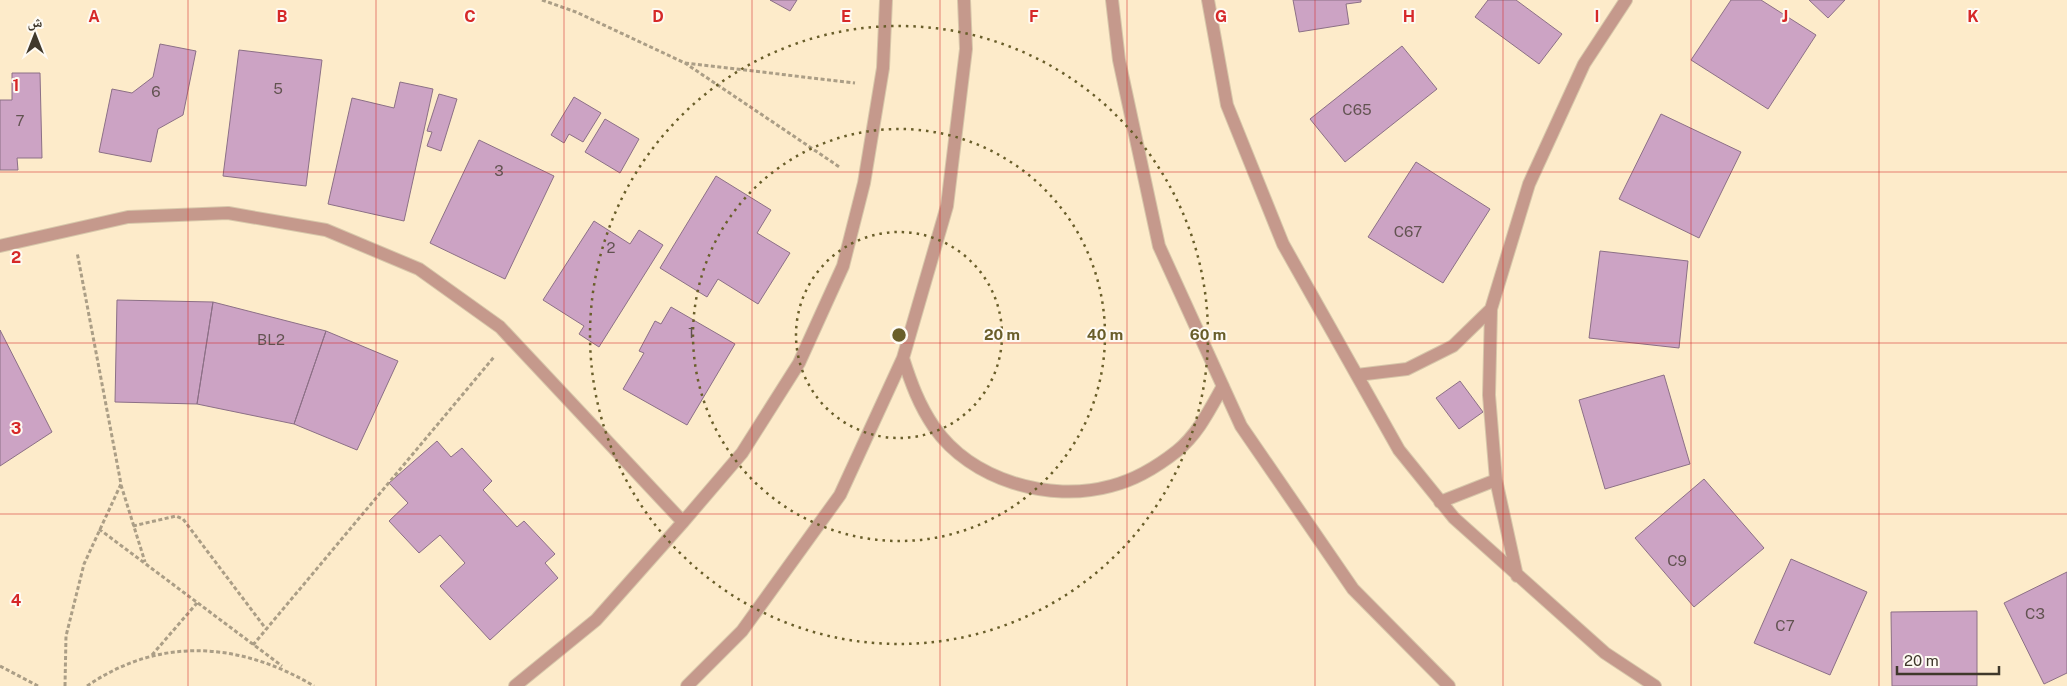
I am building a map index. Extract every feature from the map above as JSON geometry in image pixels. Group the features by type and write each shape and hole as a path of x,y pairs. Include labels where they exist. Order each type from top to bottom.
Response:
{"street":[{"path":"515,686 596,620 683,522 742,453 799,363 843,266 864,183 880,86 886,0"},
{"path":"687,686 742,631 840,495 903,358 947,206 966,49 964,0"},
{"path":"1112,0 1119,60 1159,246 1241,426 1353,589 1449,686"},
{"path":"1208,0 1226,105 1283,244 1399,450 1454,518 1605,653 1655,686"},
{"path":"1517,576 1496,480 1489,394 1492,309 1529,184 1584,64 1626,0"},
{"path":"0,246 128,217 228,213 326,230 419,269 500,327 683,522"},
{"path":"1357,375 1407,369 1453,346 1492,309"},
{"path":"903,358 915,395 935,428 962,456 996,477 1043,490 1072,492 1110,486 1147,472 1178,450 1204,420 1222,386"},
{"path":"1440,502 1496,480"}],"path":[{"path":"542,0 576,12 685,63 864,183"},
{"path":"685,63 880,86"},
{"path":"73,230 121,484 145,563"},
{"path":"253,645 510,338"},
{"path":"65,686 66,636 84,564 121,484"},
{"path":"133,526 172,516 183,519 266,630"},
{"path":"99,528 253,645 286,669 314,686"},
{"path":"152,656 197,603"},
{"path":"87,686 106,673 152,656 197,650 242,654 286,669"},
{"path":"0,666 38,686"}],"building":[{"path":"770,0 797,0 790,11"},
{"path":"1293,0 1361,0 1361,2 1346,4 1349,24 1299,32"},
{"path":"1488,0 1516,0 1562,34 1539,64 1475,17"},
{"path":"1731,0 1761,0 1816,35 1768,109 1691,60"},
{"path":"1809,0 1845,0 1828,18"},
{"path":"160,44 196,51 183,115 158,129 151,162 99,152 112,89 132,93 153,77"},
{"path":"1402,46 1437,89 1345,162 1310,119"},
{"path":"239,50 322,60 306,186 223,176"},
{"path":"12,73 40,73 42,158 17,158 18,170 0,170 0,100 12,100"},
{"path":"400,82 433,89 404,221 328,204 352,98 394,108"},
{"path":"439,94 457,99 441,151 427,146 432,132 427,131"},
{"path":"574,97 601,113 583,142 569,134 564,143 551,135"},
{"path":"1661,114 1741,152 1699,238 1619,199"},
{"path":"605,119 639,139 620,173 585,152"},
{"path":"479,140 554,176 505,279 430,243"},
{"path":"1416,162 1490,209 1443,283 1368,237"},
{"path":"716,176 771,210 757,233 790,253 758,304 718,279 707,297 660,268"},
{"path":"594,221 630,244 639,230 663,245 599,347 579,334 584,326 543,300"},
{"path":"1600,251 1688,261 1679,348 1589,338"},
{"path":"117,300 213,302 197,404 115,402"},
{"path":"213,302 326,331 294,424 197,404"},
{"path":"671,307 735,344 687,425 623,389 644,353 639,351 655,321 661,324"},
{"path":"0,330 52,432 0,466"},
{"path":"326,331 398,361 357,450 294,424"},
{"path":"1664,375 1690,464 1605,489 1579,400"},
{"path":"1460,381 1483,412 1459,429 1436,398"},
{"path":"437,441 451,457 462,448 492,481 483,490 517,527 524,521 555,554 545,563 558,578 490,640 440,586 465,563 440,535 419,553 389,521 408,503 389,483"},
{"path":"1704,479 1764,548 1694,607 1635,538"},
{"path":"1791,559 1867,592 1830,675 1754,643"},
{"path":"2067,572 2067,673 2044,684 2004,603"},
{"path":"1977,611 1977,686 1892,686 1891,612"}]}
